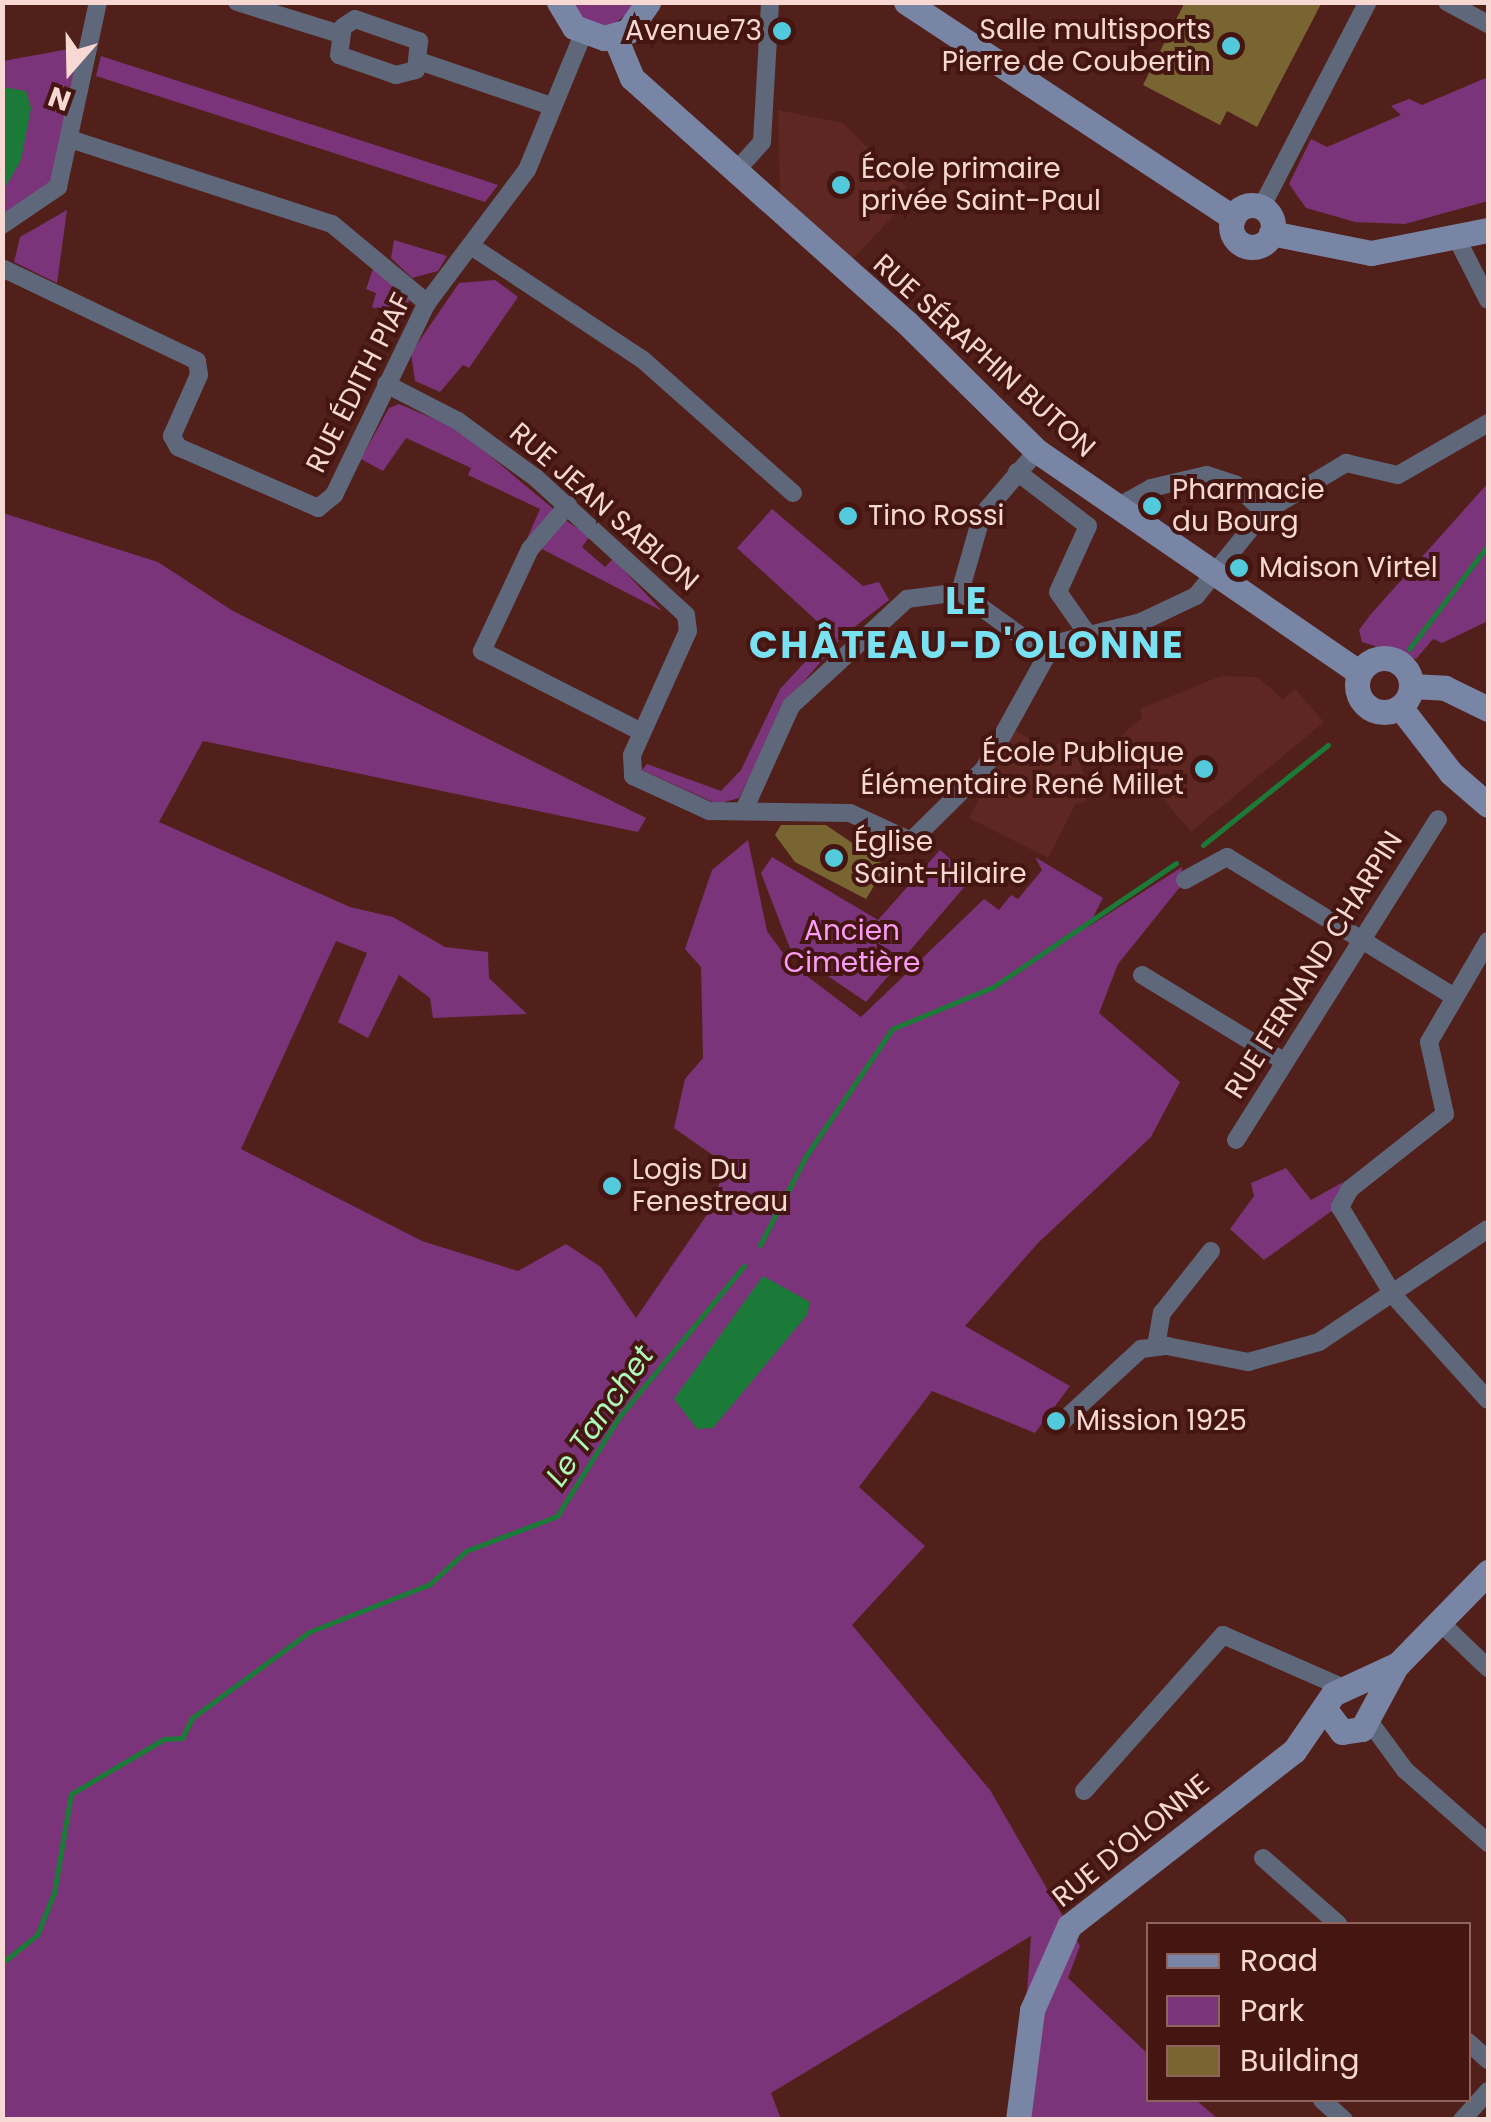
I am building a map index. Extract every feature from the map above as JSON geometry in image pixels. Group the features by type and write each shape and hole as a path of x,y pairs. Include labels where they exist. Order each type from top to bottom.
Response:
{"street":[{"path":"2,225 52,195 70,139 98,2"},
{"path":"237,2 340,34"},
{"path":"559,2 583,34 615,37 638,22 648,2"},
{"path":"736,172 762,142 770,2"},
{"path":"906,2 1233,218 1243,245 1263,244 1271,233"},
{"path":"915,2 944,26"},
{"path":"1233,218 1261,208 1368,2"},
{"path":"1447,2 1488,24"},
{"path":"355,20 415,38 419,61 404,76 344,59 336,50 340,34 355,20"},
{"name":"RUE ÉDITH PIAF","path":"2,268 174,349 200,368 174,428 178,447 318,508 334,495 427,303 527,170 583,34"},
{"name":"RUE SÉRAPHIN BUTON","path":"615,37 632,78 1037,450 1215,578 1359,672"},
{"path":"419,61 551,106"},
{"path":"70,139 332,224 427,303"},
{"path":"1261,208 1271,233"},
{"path":"1271,233 1371,253 1458,241 1488,230"},
{"path":"1458,241 1488,300"},
{"path":"472,246 642,359 793,493"},
{"name":"RUE JEAN SABLON","path":"386,384 458,420 568,505 690,623 642,732 633,776 709,810 745,808"},
{"path":"1043,652 960,592 907,599 820,672 791,706 745,808 850,813 920,839 984,769 1043,652 1086,632 1141,622 1215,578 1264,512 1346,463 1398,474 1488,424"},
{"path":"960,592 982,515 1037,450"},
{"path":"1017,472 1088,526 1058,592 1086,632"},
{"path":"1117,507 1151,488 1207,475 1235,484 1264,512"},
{"path":"568,505 530,549 482,651 642,732"},
{"path":"1488,709 1446,688 1405,696 1366,706 1357,690 1359,672 1372,660 1390,658 1405,696 1451,773 1488,805"},
{"name":"RUE FERNAND CHARPIN","path":"1236,1140 1438,819"},
{"path":"1185,880 1227,857 1453,996"},
{"path":"1488,940 1428,1042 1445,1114 1350,1189 1340,1207 1394,1296 1488,1400"},
{"path":"1142,976 1285,1062"},
{"path":"1064,1420 1116,1364 1156,1346 1232,1362 1270,1360 1343,1330 1488,1229"},
{"path":"1156,1346 1162,1313 1211,1251"},
{"path":"1349,1710 1442,1624 1488,1572"},
{"path":"1442,1624 1488,1668"},
{"path":"1084,1791 1223,1635 1313,1678 1488,1843"},
{"name":"RUE D'OLONNE","path":"1018,2120 1032,2010 1063,1934 1349,1710"},
{"path":"1262,1858 1336,1922"},
{"path":"1462,2120 1488,2091"},
{"path":"1324,2102 1344,2120"}],"shaded area":[{"path":"3,87 26,91 31,108 21,160 3,191"},
{"name":"École primaire privée Saint-Paul","path":"778,110 843,123 907,187 897,197 904,204 853,259 780,193"},
{"name":"École Publique Élémentaire René Millet","path":"1221,676 1257,677 1283,699 1295,689 1324,722 1191,832 1115,741 1142,718 1140,709"},
{"path":"1015,731 1049,748 1070,738 1085,777 1086,801 1075,805 1048,858 969,818"},
{"path":"763,1276 810,1302 807,1315 713,1428 697,1429 674,1399"}],"green space":[{"path":"568,3 640,3 608,29 583,23"},
{"path":"82,50 54,182 37,200 3,214 3,61"},
{"path":"101,56 498,185 485,202 96,76"},
{"path":"1488,77 1488,201 1405,224 1355,222 1306,208 1289,184 1311,139 1327,147 1401,115 1391,106 1409,99 1422,105"},
{"path":"67,210 57,283 14,262 20,237"},
{"path":"394,240 447,256 438,271 412,278 391,258"},
{"path":"374,266 410,301 387,312 372,307 376,293 366,289"},
{"path":"495,280 518,297 469,368 463,365 440,392 415,381 411,353 459,283"},
{"path":"399,404 458,429 557,512 526,541 540,509 468,475 471,468 406,438 383,471 361,459 389,408"},
{"path":"1488,483 1488,621 1442,643 1433,639 1416,659 1362,642 1359,630 1371,614"},
{"path":"772,509 863,586 879,582 889,600 843,636 786,702 739,798 717,804 642,770 647,764 721,791 741,770 780,689 831,634 737,548"},
{"path":"3,513 158,562 233,611 646,818 638,832 203,741 159,822 350,907 393,917 445,947 488,952 489,978 527,1014 433,1018 430,998 399,975 368,1038 338,1022 367,953 336,941 241,1149 422,1241 518,1271 566,1244 601,1267 636,1318 706,1216 727,1165 674,1128 685,1079 703,1058 701,967 685,949 712,870 748,840 767,931 791,964 861,1017 984,899 999,910 1011,895 1018,899 1042,870 1035,857 1103,898 1088,927 1182,867 1180,887 1118,964 1099,1013 1180,1082 1151,1137 1038,1243 965,1326 1070,1386 1035,1433 932,1391 859,1487 925,1546 852,1625 990,1790 1080,1946 1068,1978 1146,2052 1146,2102 1198,2102 1218,2119 1018,2119 1031,1936 771,2093 781,2119 3,2120"},
{"path":"565,520 590,536 582,547 605,567 613,559 662,611 542,549"},
{"name":"Ancien Cimetière","path":"940,850 972,878 866,1002 791,951 761,873 772,857 878,920"},
{"path":"1286,1168 1311,1200 1343,1182 1333,1210 1264,1260 1230,1229 1254,1196 1251,1183"}],"building":[{"name":"Salle multisports Pierre de Coubertin","path":"1185,2 1322,2 1257,127 1227,111 1220,125 1143,85"},
{"name":"Église Saint-Hilaire","path":"781,825 826,825 886,866 866,899 795,862 775,835"}],"waterway":[{"name":"Le Tanchet","path":"1409,649 1488,545"},
{"name":"Le Tanchet","path":"1203,845 1328,745"},
{"name":"Le Tanchet","path":"760,1245 806,1156 892,1029 993,987 1176,863"},
{"name":"Le Tanchet","path":"2,1963 37,1935 54,1893 71,1794 164,1739 182,1738 192,1718 309,1632 430,1584 466,1551 557,1516 619,1417 744,1266"}],"place":[{"name":"Avenue73","path":"782,31"},
{"name":"Salle multisports Pierre de Coubertin","path":"1231,46"},
{"name":"École primaire privée Saint-Paul","path":"841,185"},
{"name":"Pharmacie du Bourg","path":"1152,506"},
{"name":"Tino Rossi","path":"848,516"},
{"name":"Maison Virtel","path":"1239,568"},
{"name":"École Publique Élémentaire René Millet","path":"1204,769"},
{"name":"Église Saint-Hilaire","path":"834,858"},
{"name":"Logis Du Fenestreau","path":"612,1186"},
{"name":"Mission 1925","path":"1056,1421"}],"district":[{"name":"LE CHÂTEAU-D'OLONNE","path":"967,623"}]}
